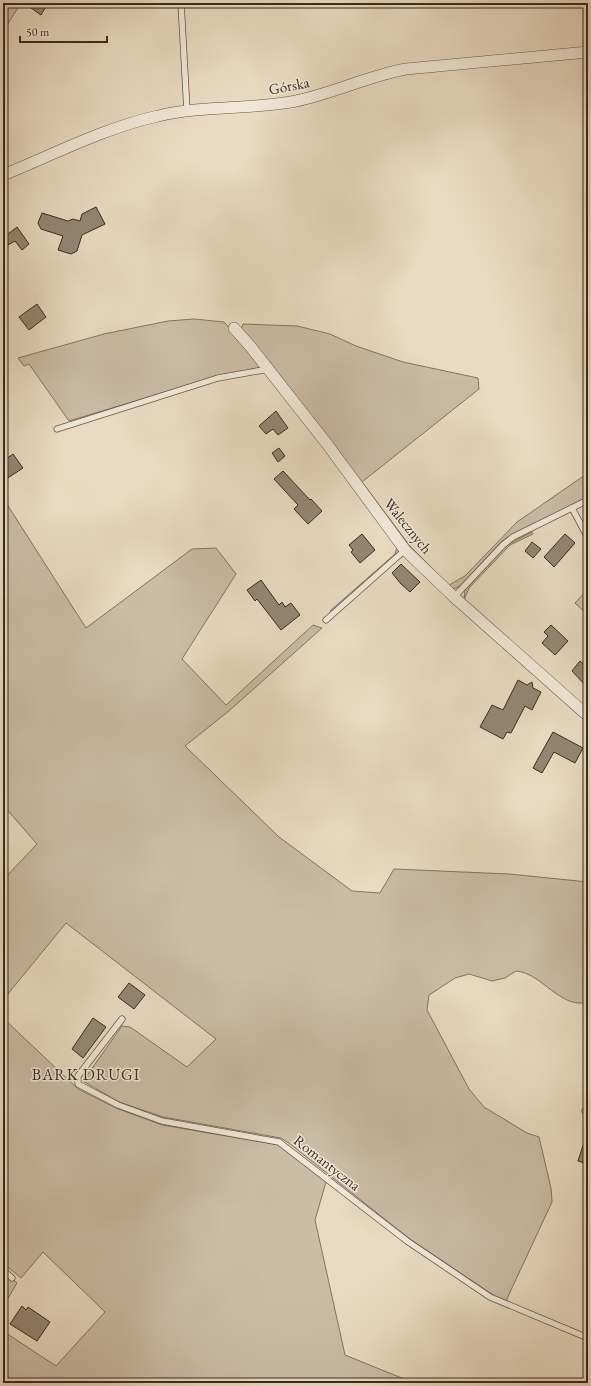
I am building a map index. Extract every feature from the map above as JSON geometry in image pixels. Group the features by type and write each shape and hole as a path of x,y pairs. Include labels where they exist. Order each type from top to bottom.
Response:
{"street":[{"name":"Górska","path":"3,175 130,123 159,115 187,111 277,105 314,98 383,73 406,69 588,52"},
{"name":"Walecznych","path":"234,328 269,369 405,550 454,597 588,716"}],"lane":[{"path":"181,3 187,111"},
{"path":"57,429 218,378 269,369"},
{"path":"454,597 503,545 513,537 588,500"},
{"path":"572,508 588,538"},
{"path":"326,620 405,550"},
{"name":"Romantyczna","path":"122,1019 78,1076 78,1084 118,1105 162,1121 279,1142 407,1241 490,1297 588,1338"},
{"path":"3,1270 12,1278"}],"shaded area":[{"path":"3,3 21,3 7,25 3,24"},
{"path":"194,319 224,322 264,367 218,376 69,421 29,364 24,366 18,358 104,334 168,321"},
{"path":"243,324 297,326 330,334 356,346 403,362 478,378 479,389 362,482 410,546 449,585 465,576 517,522 588,473 588,498 511,535 502,541 461,585 452,589 408,548 272,365 241,330"},
{"path":"3,498 86,628 192,549 216,548 236,574 182,659 226,705 313,625 322,628 230,710 185,746 279,837 352,891 380,893 394,869 509,874 588,882 588,1002 578,1003 569,1001 534,978 525,973 516,971 505,978 492,981 469,974 455,978 429,995 427,1010 469,1089 484,1107 527,1133 539,1137 551,1188 552,1202 505,1303 410,1239 281,1138 163,1117 119,1102 83,1081 122,1026 130,1027 187,1067 216,1039 66,923 3,1000 3,880 37,844 3,805"},
{"path":"532,532 533,534 510,545 469,588 464,600 465,590 507,545"},
{"path":"397,547 400,549 396,555 333,611 330,611 395,554"},
{"path":"588,589 588,615 575,603"},
{"path":"3,1018 78,1089 116,1108 162,1125 279,1145 326,1182 315,1220 345,1355 414,1383 3,1383 3,1331 56,1366 105,1312 43,1252 21,1278 3,1263"},
{"path":"3,1271 17,1283 3,1307"}],"building":[{"path":"24,3 48,3 41,15"},
{"path":"96,207 105,224 82,235 77,251 71,254 58,250 63,236 41,229 38,223 42,213 68,221 73,219 80,221 82,214"},
{"path":"17,227 29,244 22,250 15,241 8,245 3,238"},
{"path":"37,304 46,317 29,330 19,317"},
{"path":"276,411 288,428 278,435 273,429 266,434 259,426"},
{"path":"279,448 285,456 278,462 272,453"},
{"path":"13,454 23,468 3,481 3,461"},
{"path":"283,471 322,511 308,524 294,509 298,505 274,479"},
{"path":"362,534 375,550 360,563 351,552 353,550 349,545"},
{"path":"565,534 575,543 554,567 544,557"},
{"path":"532,542 541,549 533,558 525,551"},
{"path":"401,564 420,582 410,592 392,573"},
{"path":"261,580 279,605 282,602 285,607 291,603 300,615 281,630 257,599 255,601 247,590"},
{"path":"551,625 568,641 555,655 542,643 548,636 544,632"},
{"path":"580,661 588,668 588,688 572,671"},
{"path":"518,680 527,685 532,682 533,688 541,692 532,710 525,706 511,733 507,732 503,739 480,727 492,705 503,710"},
{"path":"553,732 583,748 575,763 554,752 542,773 533,768"},
{"path":"129,983 145,995 134,1009 118,997"},
{"path":"93,1018 106,1027 83,1058 72,1049"},
{"path":"586,1136 588,1137 588,1164 578,1161"},
{"path":"22,1306 26,1310 28,1307 50,1322 37,1341 10,1324"}],"district":[{"name":"BARK DRUGI","path":"86,1074"}]}
